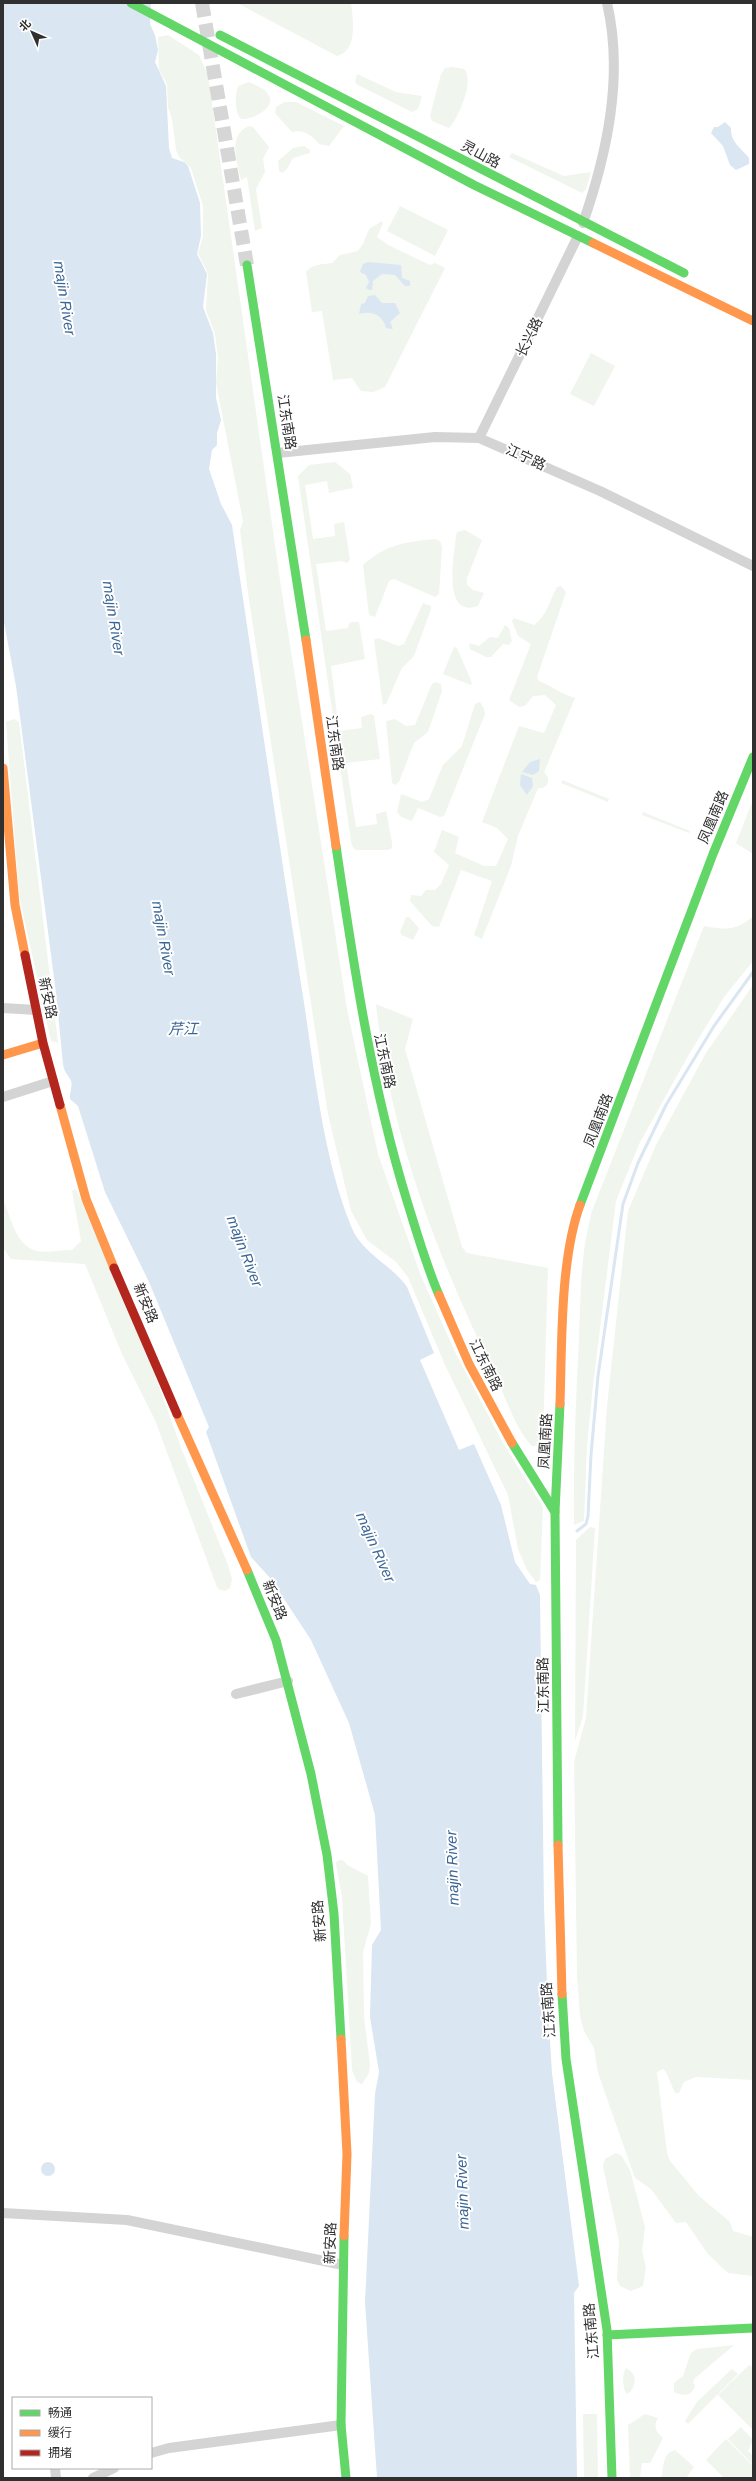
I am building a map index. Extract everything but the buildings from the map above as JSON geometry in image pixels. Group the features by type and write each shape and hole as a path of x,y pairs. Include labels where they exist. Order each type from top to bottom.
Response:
{"main road":[{"path":"131,3 474,185 753,321"},
{"name":"灵山路","path":"211,30 583,223 689,276"},
{"name":"江东南路","path":"247,265 278,453 360,1008 387,1136 427,1267 469,1364 502,1428 555,1512 558,1957 566,2060 607,2335 612,2478"},
{"name":"凤凰南路","path":"555,1512 564,1304 572,1227 713,854 753,757"},
{"name":"新安路","path":"3,768 15,905 43,1043 86,1199 160,1377 255,1587 276,1640 288,1681 312,1782 327,1855 334,1914 347,2154 343,2265 342,2425 346,2478"},
{"path":"3,1055 43,1043"},
{"path":"607,2335 753,2328"}],"street":[{"path":"583,223 604,154 610,121 613,75 607,3"},
{"name":"长兴路","path":"479,438 578,236"},
{"name":"江宁路","path":"278,453 435,437 479,438 600,491 753,566"},
{"path":"3,1008 36,1010"},
{"path":"3,1097 53,1081"},
{"path":"236,1694 288,1681"},
{"path":"3,2213 127,2220 343,2265"},
{"path":"152,2453 169,2448 342,2425"},
{"path":"94,2478 112,2469"}],"shaded area":[{"path":"237,3 351,3 353,34 351,41 344,53 337,56"},
{"path":"168,35 199,55 208,75 281,587 347,1009 378,1154 421,1276 456,1354 503,1443 543,1507 540,1580 536,1582 527,1570 518,1549 508,1495 445,1365 408,1277 396,1262 367,1240 351,1211 328,1114 249,600 240,530 243,521 216,383 218,358 215,334 206,310 208,274 198,253 203,237 203,206 191,168 179,157 176,150 172,119 168,107 167,84 159,70 158,37"},
{"path":"452,67 464,69 467,74 468,82 461,108 457,117 449,128 432,121 430,116 441,74 445,68"},
{"path":"357,74 396,92 422,96 418,109 412,112 358,85 355,82"},
{"path":"249,82 264,90 268,94 270,104 257,115 246,119 241,119 236,107 237,90 238,86"},
{"path":"285,102 296,102 344,126 329,146 319,144 304,132 292,132 275,113 276,107"},
{"path":"249,126 253,127 269,147 263,159 265,172 256,189 262,228 255,231 247,177 241,180 235,150 238,136 242,130"},
{"path":"304,146 310,150 310,153 293,158 287,169 282,173 279,171 278,161 293,148"},
{"path":"512,153 564,176 591,172 586,189 582,193 509,157"},
{"path":"400,206 448,230 435,256 387,231"},
{"path":"382,221 383,223 377,237 388,245 430,265 435,263 445,268 385,387 373,392 361,391 352,378 333,380 322,311 312,312 306,272 312,267 332,263 340,255 358,251 363,244 369,229"},
{"path":"591,353 615,366 594,406 570,394"},
{"path":"335,462 350,474 353,488 329,493 327,481 305,485 313,539 335,536 334,524 344,522 350,560 347,563 341,561 316,564 326,631 348,628 349,624 352,622 359,622 365,659 331,666 339,731 362,728 361,717 371,714 374,716 380,759 346,763 356,827 377,824 376,814 386,811 392,843 392,848 388,850 356,850 353,848 351,841 298,476 309,465"},
{"path":"465,530 482,540 467,578 467,585 473,590 484,593 478,606 467,608 459,603 455,595 453,583 456,536 457,532"},
{"path":"435,539 440,541 442,547 439,594 435,597 394,579 389,581 375,617 369,615 363,565 388,548 414,541"},
{"path":"561,586 566,592 537,677 539,681 575,698 544,772 548,777 547,784 543,788 538,788 518,836 511,866 482,939 474,935 492,881 461,870 439,927 432,926 410,901 411,895 421,896 426,890 435,890 441,884 449,865 434,852 442,830 459,837 455,853 484,866 496,866 508,839 497,828 482,822 519,726 544,733 556,705 545,695 533,696 525,706 519,707 509,700 531,644 518,636 512,621 514,618 534,625 542,618 557,587"},
{"path":"423,603 431,606 431,609 414,656 402,668 386,704 383,705 374,640 378,638 399,646 404,644"},
{"path":"505,625 509,628 512,641 509,645 503,644 491,657 486,657 470,649 469,643 479,646 490,637 498,638"},
{"path":"454,647 457,648 472,683 471,685 443,674"},
{"path":"436,682 441,684 442,691 428,732 414,743 399,782 395,785 392,783 386,721 395,719 406,726 415,725 432,684"},
{"path":"480,702 485,714 444,816 440,817 418,808 412,821 401,817 397,812 401,794 422,802 429,799 443,765 462,746 475,704"},
{"path":"14,719 19,722 58,1043 51,1041 19,895 6,722"},
{"path":"562,780 609,799 608,802 561,783"},
{"path":"753,800 753,854 736,843"},
{"path":"643,812 690,831 689,833 642,815"},
{"path":"753,916 753,961 724,997 688,1056 639,1144 616,1201 593,1385 587,1446 584,1521 574,1525 575,1431 581,1289 585,1243 592,1211 704,926 724,929 736,927"},
{"path":"406,917 409,917 419,928 413,940 402,935 400,932"},
{"path":"753,985 753,2080 696,2077 684,2082 679,2093 675,2093 666,2072 663,2069 657,2072 667,2153 670,2161 699,2196 730,2222 733,2231 753,2237 753,2276 728,2273 708,2254 686,2222 676,2223 651,2189 635,2178 598,2073 594,2048 584,2031 580,2016 577,1975 574,1762 586,1718 607,1406 628,1211 656,1145 706,1053"},
{"path":"376,1004 413,1019 405,1049 462,1247 467,1253 548,1268 543,1438 538,1445 532,1446 521,1432 517,1424 456,1290 437,1243 405,1149 392,1101"},
{"path":"75,1189 149,1359 182,1450 228,1565 232,1579 230,1588 225,1591 218,1589 155,1420 122,1354 85,1264 11,1259 3,1248 3,1200 15,1230 24,1243 30,1248 41,1252 72,1250 81,1241 72,1191"},
{"path":"590,1527 595,1528 583,1716 575,1741 576,1540"},
{"path":"342,1860 349,1866 368,1876 371,1924 363,1952 364,2017 370,2065 369,2073 362,2084 357,2082 352,2070 342,1897 336,1864 337,1861"},
{"path":"616,2153 621,2155 630,2170 645,2227 642,2251 646,2267 643,2286 631,2291 620,2286 617,2280 619,2241 603,2166 605,2159"},
{"path":"734,2345 695,2378 693,2382 695,2386 689,2394 684,2395 674,2392 674,2383 683,2376 691,2353 697,2349"},
{"path":"749,2365 753,2368 753,2430 718,2395"},
{"path":"626,2368 632,2372 635,2381 631,2391 627,2394 624,2389 623,2381"},
{"path":"732,2369 738,2374 688,2424 685,2421 697,2402"},
{"path":"583,2414 597,2414 598,2478 584,2478"},
{"path":"645,2414 658,2418 656,2421 656,2429 663,2438 650,2463 642,2463 640,2478 630,2478 628,2425"},
{"path":"741,2427 753,2440 748,2451 753,2456 753,2465 728,2439"},
{"path":"726,2439 753,2466 753,2478 724,2478 706,2460"},
{"path":"675,2450 694,2467 686,2478 661,2478 664,2461 668,2454"}],"water":[{"name":"芹江","path":"3,3 151,3 150,24 155,35 158,50 155,62 166,86 169,148 172,158 184,162 188,166 200,203 201,236 197,254 207,274 203,307 213,333 216,354 216,398 221,420 217,433 217,445 212,450 209,469 221,504 232,525 315,1075 325,1137 332,1168 351,1226 356,1235 362,1244 407,1287 434,1353 420,1360 459,1450 474,1444 501,1505 515,1562 530,1584 536,1585 540,1595 544,1907 548,2010 552,2073 579,2286 574,2293 577,2478 377,2478 365,2302 375,2094 379,2072 370,2017 372,1945 381,1930 375,1815 349,1723 311,1640 271,1579 251,1557 206,1432 209,1427 149,1282 105,1192 78,1106 70,1099 71,1081 63,1064 56,993 16,686 3,617"},
{"path":"725,122 731,128 734,141 749,158 749,164 736,170 730,165 723,146 711,133 714,127 718,127"},
{"path":"368,262 401,265 402,278 410,281 410,286 405,286 395,275 382,274 373,281 372,290 369,290 366,288 369,282 366,275 360,272 363,264"},
{"path":"375,295 382,303 395,303 400,313 390,322 393,329 386,328 380,317 372,313 359,314 361,304 365,303 368,296"},
{"path":"540,759 539,771 533,775 522,772 530,762"},
{"path":"521,774 532,778 533,786 527,795 520,785"},
{"path":"48,2162 53,2164 55,2169 53,2174 48,2176 43,2174 41,2169 43,2164"}],"waterway":[{"path":"577,1531 586,1524 588,1516 591,1455 598,1376 623,1204 638,1163 666,1105 714,1026 753,972"}],"tunnel":[{"path":"202,3 247,265"}],"traffic: fast":[{"path":"131,3 474,185 593,243"},
{"path":"220,35 684,273"},
{"path":"247,265 306,640"},
{"path":"580,1205 713,854 753,757"},
{"path":"336,846 357,981 373,1069 383,1113 407,1201 426,1261 439,1295"},
{"path":"558,1845 555,1512 560,1404"},
{"path":"512,1443 555,1512"},
{"path":"247,1570 276,1640 311,1774 327,1855 334,1914 341,2039"},
{"path":"562,1994 566,2059 607,2330 612,2478"},
{"path":"344,2236 341,2425 346,2478"},
{"path":"607,2335 753,2328"}],"traffic: slow":[{"path":"593,243 753,321"},
{"path":"306,640 336,846"},
{"path":"3,768 15,905 25,955"},
{"path":"3,1055 43,1043"},
{"path":"60,1105 86,1199 114,1268"},
{"path":"560,1404 565,1276 573,1227 580,1205"},
{"path":"439,1295 469,1364 512,1443"},
{"path":"177,1414 247,1570"},
{"path":"558,1845 562,1994"},
{"path":"341,2039 347,2154 344,2236"}],"traffic: jam":[{"path":"25,955 43,1043 60,1105"},
{"path":"114,1268 177,1414"}],"water label":[{"name":"majin River","path":"65,298"},
{"name":"majin River","path":"114,618"},
{"name":"majin River","path":"164,938"},
{"name":"majin River","path":"245,1251"},
{"name":"majin River","path":"376,1547"},
{"name":"majin River","path":"452,1868"},
{"name":"majin River","path":"462,2192"}]}
